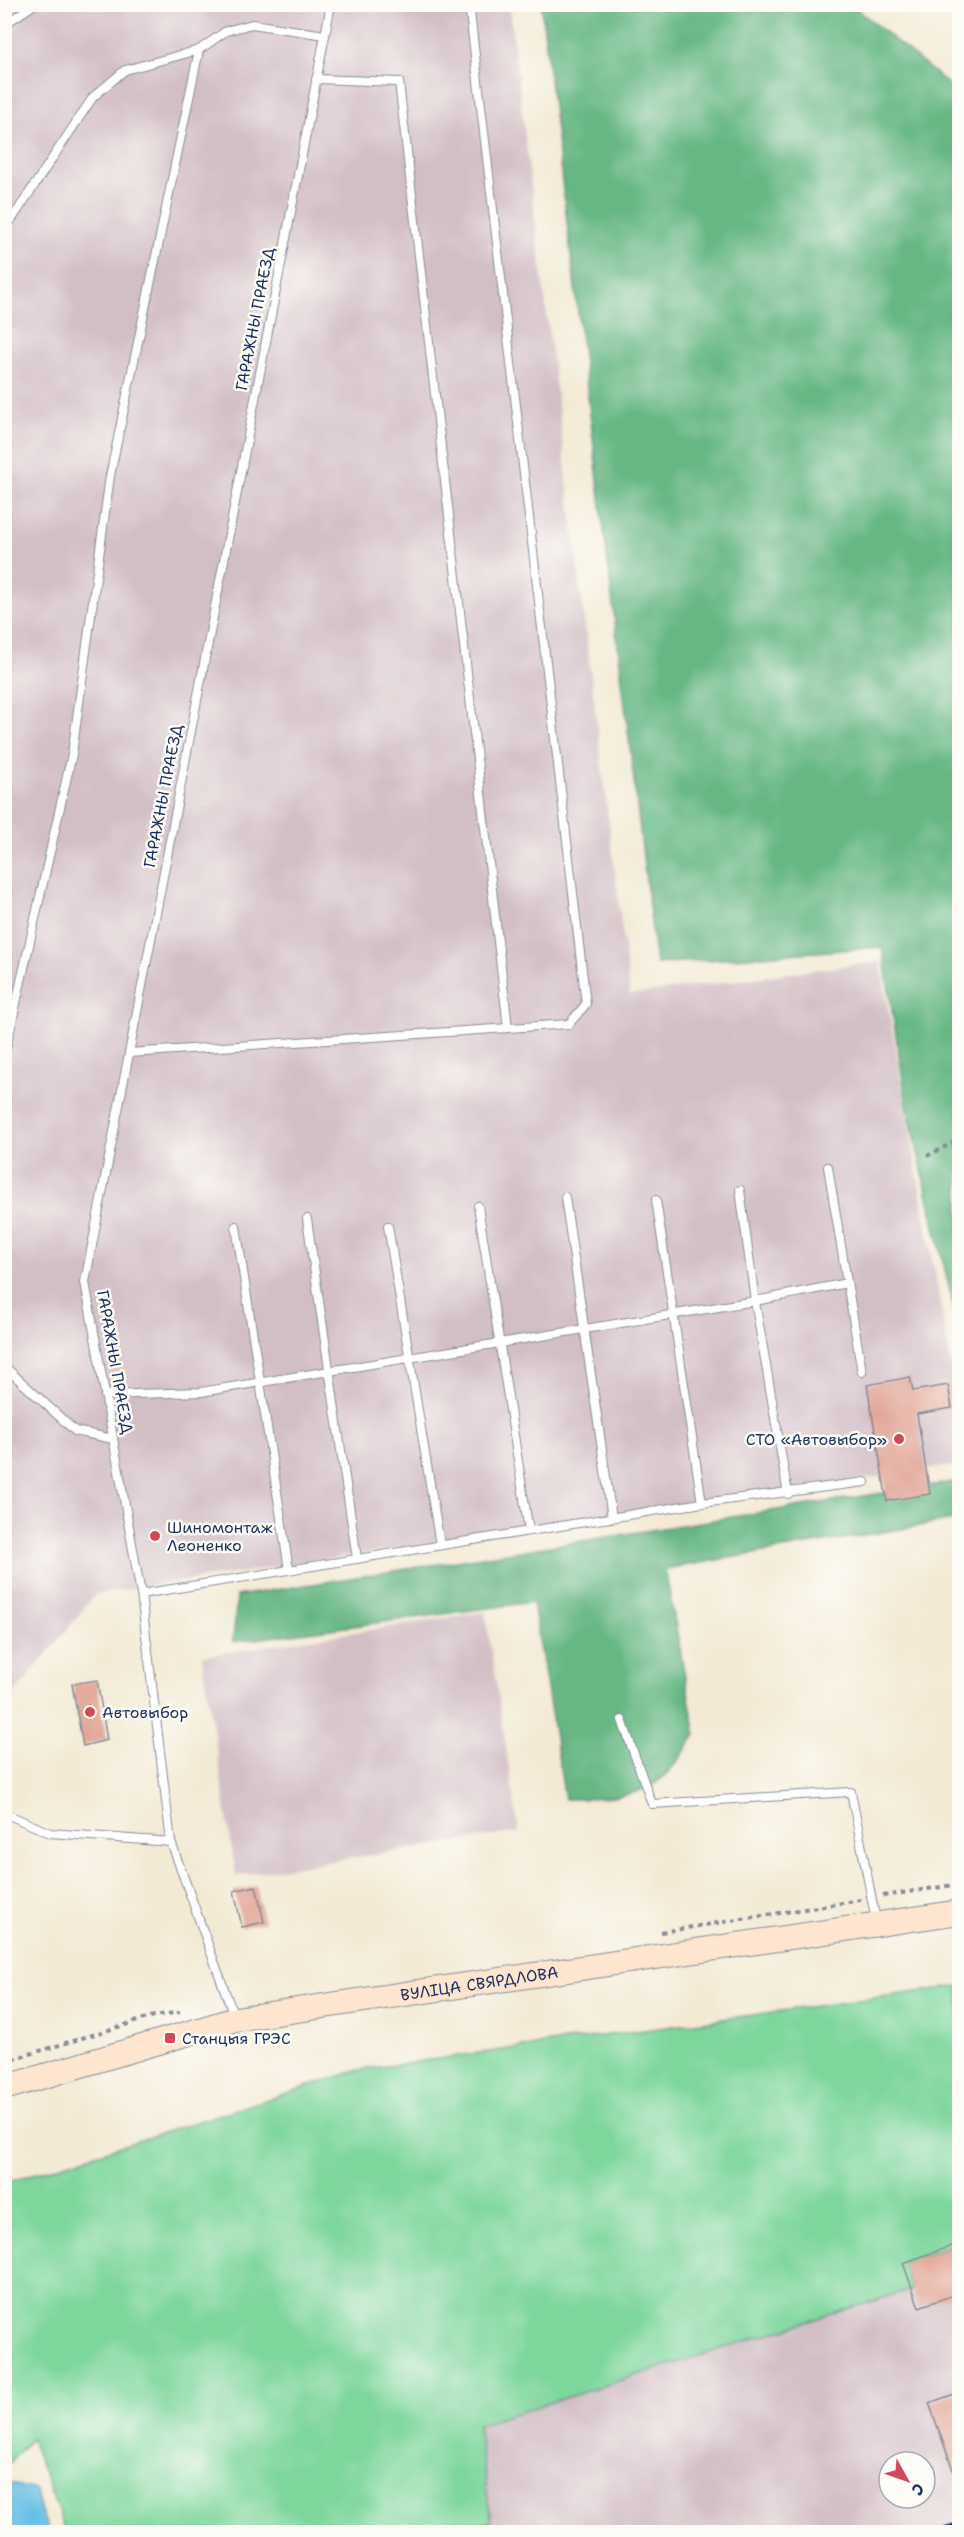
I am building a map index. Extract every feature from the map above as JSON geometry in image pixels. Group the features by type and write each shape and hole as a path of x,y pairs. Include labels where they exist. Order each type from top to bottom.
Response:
{"main road":[{"name":"ВУЛІЦА СВЯРДЛОВА","path":"4,2088 236,2019 960,1912"}],"lane":[{"path":"4,22 8,22 35,4"},
{"name":"ГАРАЖНЫ ПРАЕЗД","path":"236,2019 171,1842 141,1594 85,1282 331,4"},
{"path":"129,1053 569,1024 586,1004 469,4"},
{"path":"4,231 93,97 125,70 199,50 226,31 252,24 325,35"},
{"path":"4,1057 72,754 110,476 199,50"},
{"path":"316,80 399,82 508,1028"},
{"path":"828,1167 862,1372"},
{"path":"740,1190 755,1300 788,1494"},
{"path":"565,1197 612,1518"},
{"path":"656,1200 702,1503"},
{"path":"478,1206 529,1531"},
{"path":"307,1219 357,1559"},
{"path":"236,1226 289,1570"},
{"path":"388,1226 440,1545"},
{"path":"105,1395 201,1392 847,1283"},
{"path":"4,1366 75,1431 113,1439"},
{"path":"141,1594 702,1503 788,1494 865,1482"},
{"path":"622,1719 652,1804 851,1792 877,1925"},
{"path":"4,1813 50,1833 171,1842"}],"path":[{"path":"927,1156 960,1139"}],"shaded area":[{"path":"5,5 509,5 630,995 880,961 959,1410 959,1465 96,1594 5,1705"},
{"path":"485,1612 519,1832 236,1876 202,1656"},
{"path":"912,2289 919,2307 959,2293 959,2532 455,2532 491,2522 478,2425"}],"green space":[{"path":"541,5 852,5 959,93 959,1331 907,1105 882,947 656,964"},
{"path":"959,1481 959,1519 665,1569 696,1735 674,1765 660,1779 649,1787 622,1796 565,1799 533,1602 233,1642 237,1596"},
{"path":"959,1986 960,2223 952,2226 958,2243 903,2262 912,2289 478,2425 491,2522 457,2532 66,2532 31,2439 5,2468 5,2183 359,2070"}],"water":[{"path":"12,2484 36,2490 39,2506 49,2532 5,2532 5,2489"}],"building":[{"name":"СТО «Автовыбор»","path":"910,1377 913,1391 948,1385 952,1408 917,1414 930,1494 887,1501 867,1385"},
{"name":"Автовыбор","path":"97,1680 107,1740 83,1746 72,1684"},
{"path":"256,1886 264,1922 242,1927 234,1891"},
{"path":"960,2243 960,2293 919,2307 903,2263"},
{"path":"960,2392 960,2481 957,2481 929,2403"}],"railway":[{"path":"933,2532 960,2524"}],"place":[{"name":"СТО «Автовыбор»","path":"899,1439"},
{"name":"Шиномонтаж Леоненко","path":"155,1536"},
{"name":"Автовыбор","path":"90,1712"},
{"name":"Станцыя ГРЭС","path":"170,2038"}]}
